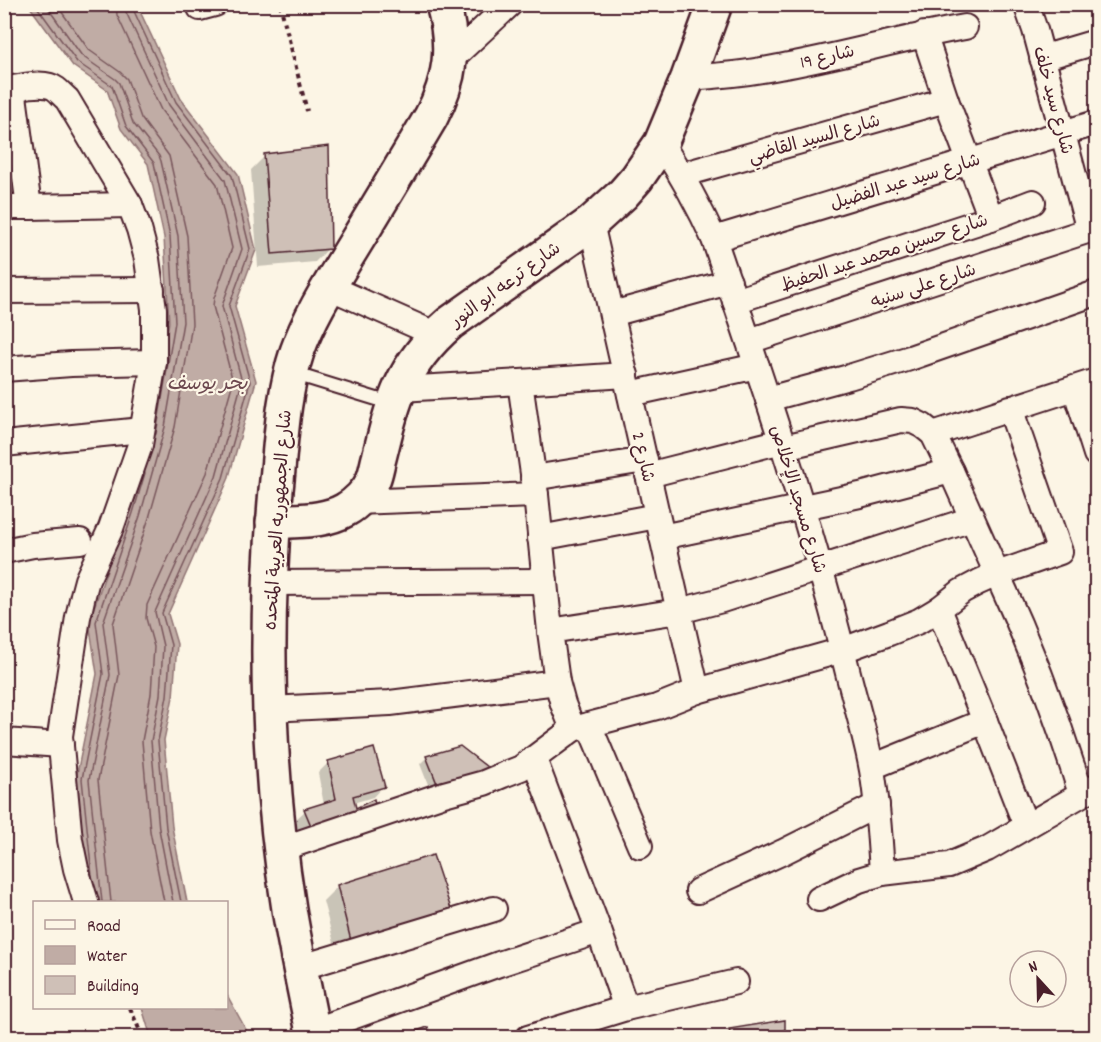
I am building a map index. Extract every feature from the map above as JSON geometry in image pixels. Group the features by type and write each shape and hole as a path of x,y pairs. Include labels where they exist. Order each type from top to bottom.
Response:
{"street":[{"name":"شارع الجمهوريه العربية المتحده","path":"313,1034 299,968 281,849 270,709 273,522 283,413 291,373 306,329 440,99 447,80 450,60 449,32 442,4"},
{"path":"450,60 510,4"},
{"name":"شارع ترعه ابو النور","path":"273,522 332,516 356,502 373,480 397,397 410,369 422,351 450,323 591,223 637,178 661,143 715,4"},
{"name":"شارع سيد خلف","path":"1026,4 1093,230"},
{"name":"شارع 19","path":"688,78 780,67 924,34 965,27"},
{"path":"924,34 946,100 991,218"},
{"path":"1042,58 1096,42"},
{"path":"29,207 13,88 51,86 67,99 130,205 147,259 152,290 155,344 140,445 111,528 87,580 83,595 60,736 70,840 85,901"},
{"name":"شارع السيد القاضي","path":"681,175 946,100"},
{"name":"شارع سيد عبد الفضيل","path":"714,239 1096,123"},
{"name":"شارع مسجد الإخلاص","path":"661,143 700,209 714,239 783,444 843,650 872,767 882,873"},
{"name":"شارع حسين محمد عبد الحفيظ","path":"612,314 732,291 991,218 1033,202"},
{"path":"4,207 130,205"},
{"name":"شارع 2","path":"591,223 697,691"},
{"name":"شارع على سنيه","path":"749,341 1093,230"},
{"path":"329,287 437,335"},
{"path":"4,291 152,290"},
{"path":"768,399 910,358 1096,293"},
{"path":"4,369 71,364 154,362"},
{"path":"397,397 520,382 628,384 757,366"},
{"path":"520,382 557,682 563,704 581,727 640,846"},
{"path":"933,434 1086,385 1096,454"},
{"path":"281,849 444,794 484,783 521,768 581,727 657,706 697,691 843,650 919,621 962,591 996,574 1060,552 1010,408"},
{"path":"356,502 534,487 783,444 901,420 913,421 933,434 1026,640 1066,745 1089,790 987,849 949,865 882,873 859,880 819,899"},
{"path":"4,444 142,430"},
{"path":"540,538 660,526 802,507 860,495 951,471"},
{"path":"550,631 679,610 722,600 972,519"},
{"path":"4,551 33,545 80,541"},
{"path":"271,583 545,581"},
{"path":"939,609 1026,826"},
{"path":"270,709 390,704 557,682"},
{"path":"872,767 985,721"},
{"path":"4,741 61,745"},
{"path":"534,759 626,1008"},
{"path":"698,891 877,805"},
{"path":"299,968 494,909"},
{"path":"313,1034 499,964 599,931"},
{"path":"528,1038 626,1008 735,982"}],"lane":[{"path":"291,373 397,397"}],"path":[{"path":"280,4 307,111"},
{"path":"130,1009 143,1038"}],"water":[{"name":"بحر يوسف","path":"20,5 137,5 181,99 238,174 256,250 235,306 256,381 228,480 168,614 177,644 173,697 164,740 172,827 187,901 89,901 76,779 97,674 89,622 127,512 152,423 169,322 164,237 148,164 121,129 107,90 73,66 30,7"},
{"path":"228,997 250,1037 151,1037 142,1009 228,1009"}],"building":[{"path":"329,146 331,249 272,254 264,154"},
{"path":"460,746 496,774 440,791 426,756"},
{"path":"374,748 385,787 353,796 356,808 374,799 376,808 312,828 304,809 336,799 328,761"},
{"path":"433,855 453,915 352,945 337,885"},
{"path":"785,1020 785,1038 731,1038 729,1029"},
{"path":"428,1027 431,1038 396,1038"}]}
